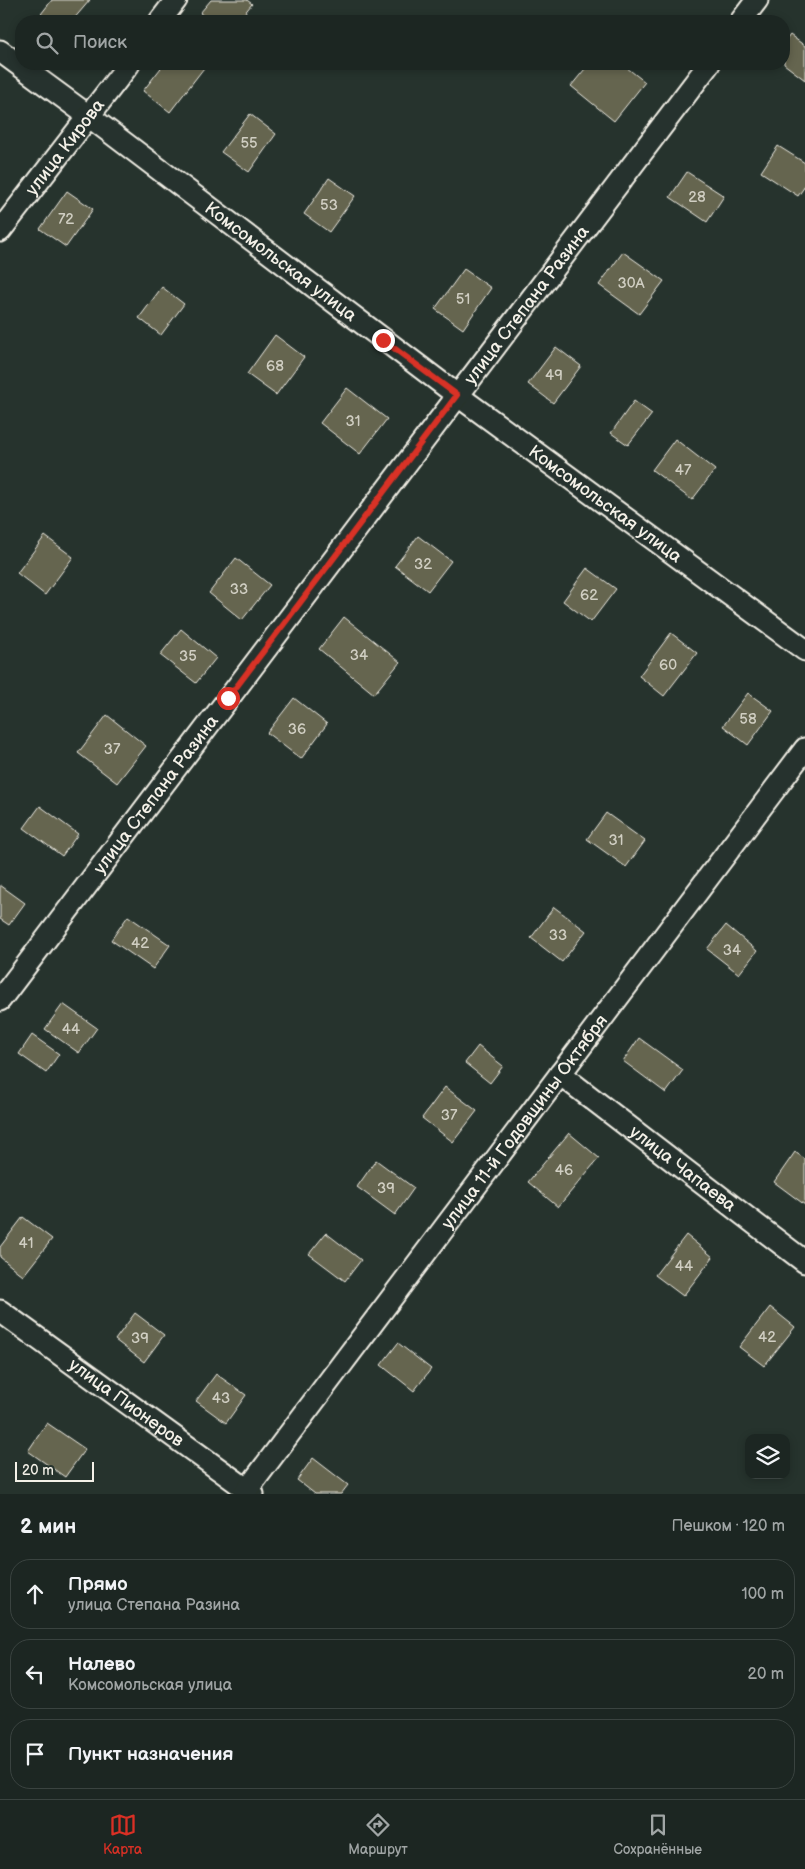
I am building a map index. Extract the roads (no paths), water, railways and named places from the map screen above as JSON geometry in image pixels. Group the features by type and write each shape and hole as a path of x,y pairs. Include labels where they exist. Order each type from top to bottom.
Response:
{"street":[{"path":"165,15 176,0"},
{"path":"746,15 757,0"},
{"name":"Комсомольская улица","path":"0,51 15,62"},
{"name":"Комсомольская улица","path":"26,70 457,395 805,650"},
{"name":"улица Кирова","path":"0,231 125,70"},
{"name":"улица Степана Разина","path":"0,1000 704,70"},
{"name":"улица 11-й Годовщины Октября","path":"248,1493 805,749"},
{"name":"улица Чапаева","path":"560,1074 805,1262"},
{"name":"улица Пионеров","path":"0,1311 248,1493"}]}
